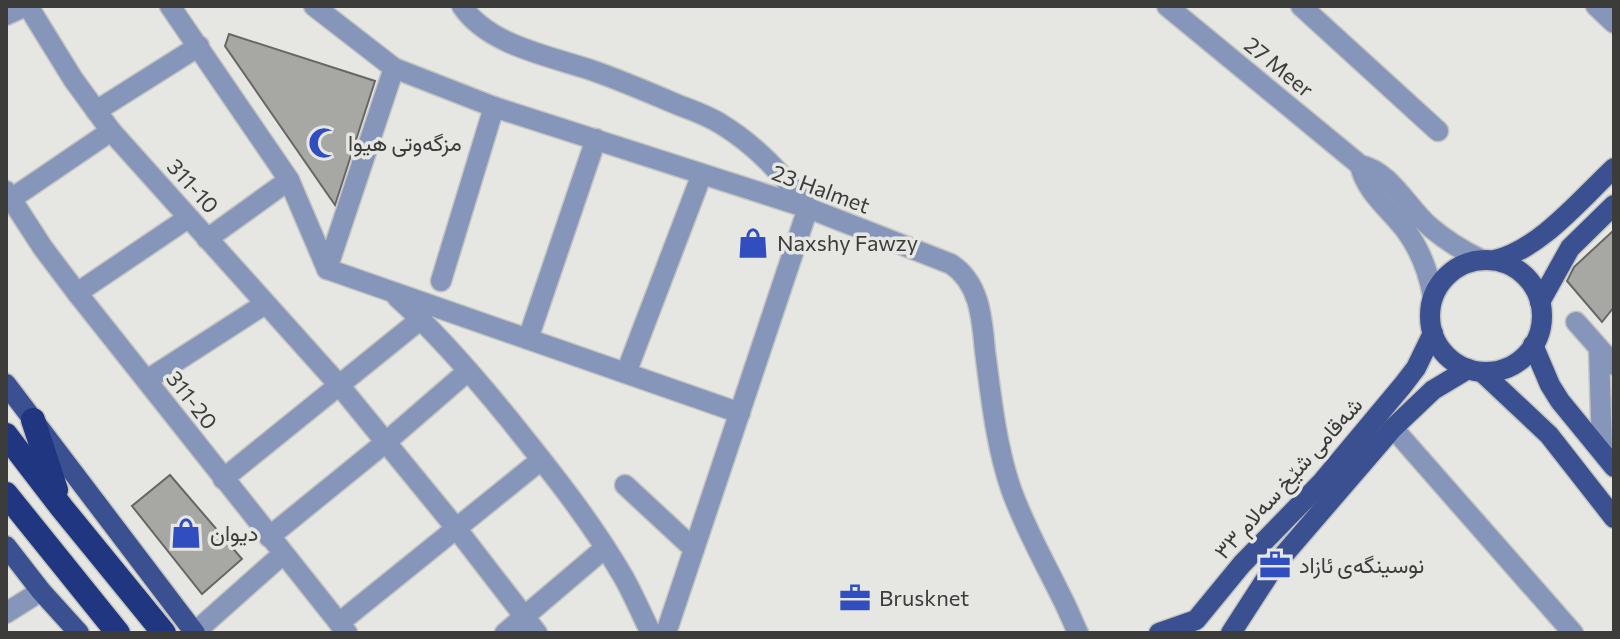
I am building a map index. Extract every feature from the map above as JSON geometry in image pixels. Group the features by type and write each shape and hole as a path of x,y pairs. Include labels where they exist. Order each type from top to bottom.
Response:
{"highway":[{"path":"33,420 62,508"},
{"path":"6,435 164,633"},
{"path":"6,494 118,633"},
{"path":"6,521 46,543"}],"main road":[{"path":"1433,297 1447,275 1458,267 1519,252 1543,236 1614,168"},
{"path":"1540,302 1570,248 1614,205"},
{"path":"1489,260 1505,263 1531,282 1540,302 1541,324 1533,345 1550,385 1608,459"},
{"name":"شەقامی شێخ سەلام ٣٣","path":"1159,633 1196,620 1242,564 1322,482 1403,385 1416,368 1433,333 1430,309 1433,297"},
{"path":"1433,333 1447,356 1476,371 1549,435 1612,510"},
{"name":"شەقامی شێخ سەلام ٣٣","path":"1231,633 1275,565 1393,428 1433,390 1476,371 1501,369 1514,364 1533,345"},
{"path":"6,384 194,633"},
{"path":"6,546 79,633"}],"street":[{"path":"6,15 27,6"},
{"name":"311-10","path":"27,6 73,79 111,131 339,385 456,528 530,625"},
{"path":"170,6 289,180 327,269 392,292 424,311 528,339 740,413"},
{"path":"462,6 488,32 506,42 609,76 718,122 754,147 784,177 808,208 666,633"},
{"name":"27 Meer","path":"1167,6 1360,165 1384,177 1419,217 1442,237 1489,260"},
{"path":"1301,6 1438,131"},
{"path":"1596,6 1614,23"},
{"name":"23 Halmet","path":"316,8 394,68 494,107 808,208 959,269 972,285 980,312 995,420 1011,488 1031,538 1078,633"},
{"path":"96,111 199,46"},
{"path":"327,269 394,68"},
{"path":"441,281 494,107"},
{"path":"8,195 111,131"},
{"path":"528,339 596,139"},
{"name":"27 Meer","path":"1360,165 1371,190 1414,242 1426,268 1433,297"},
{"path":"626,373 702,174"},
{"path":"207,239 289,180"},
{"name":"311-20","path":"8,195 77,293 344,630"},
{"path":"77,293 188,218"},
{"path":"147,380 265,304"},
{"path":"424,311 592,527 625,580 651,633"},
{"path":"223,479 424,311"},
{"path":"1576,322 1614,365"},
{"path":"1599,349 1608,459"},
{"path":"269,537 468,371"},
{"path":"1393,428 1573,633"},
{"path":"344,630 456,528 541,460"},
{"path":"625,485 694,549"},
{"path":"505,633 530,625 605,548"},
{"path":"194,633 283,554"},
{"path":"6,613 41,591"}],"building":[{"name":"مزگەوتی هیوا","path":"229,34 375,81 335,205 225,46"},
{"path":"1614,230 1614,307 1602,322 1567,281 1574,267"},
{"name":"دیوان","path":"170,475 242,559 202,594 132,506"}],"place":[{"name":"مزگەوتی هیوا","path":"324,143"},
{"name":"Naxshy Fawzy","path":"753,243"},
{"name":"دیوان","path":"186,533"},
{"name":"نوسینگەی ئازاد","path":"1275,565"},
{"name":"Brusknet","path":"855,598"}]}
